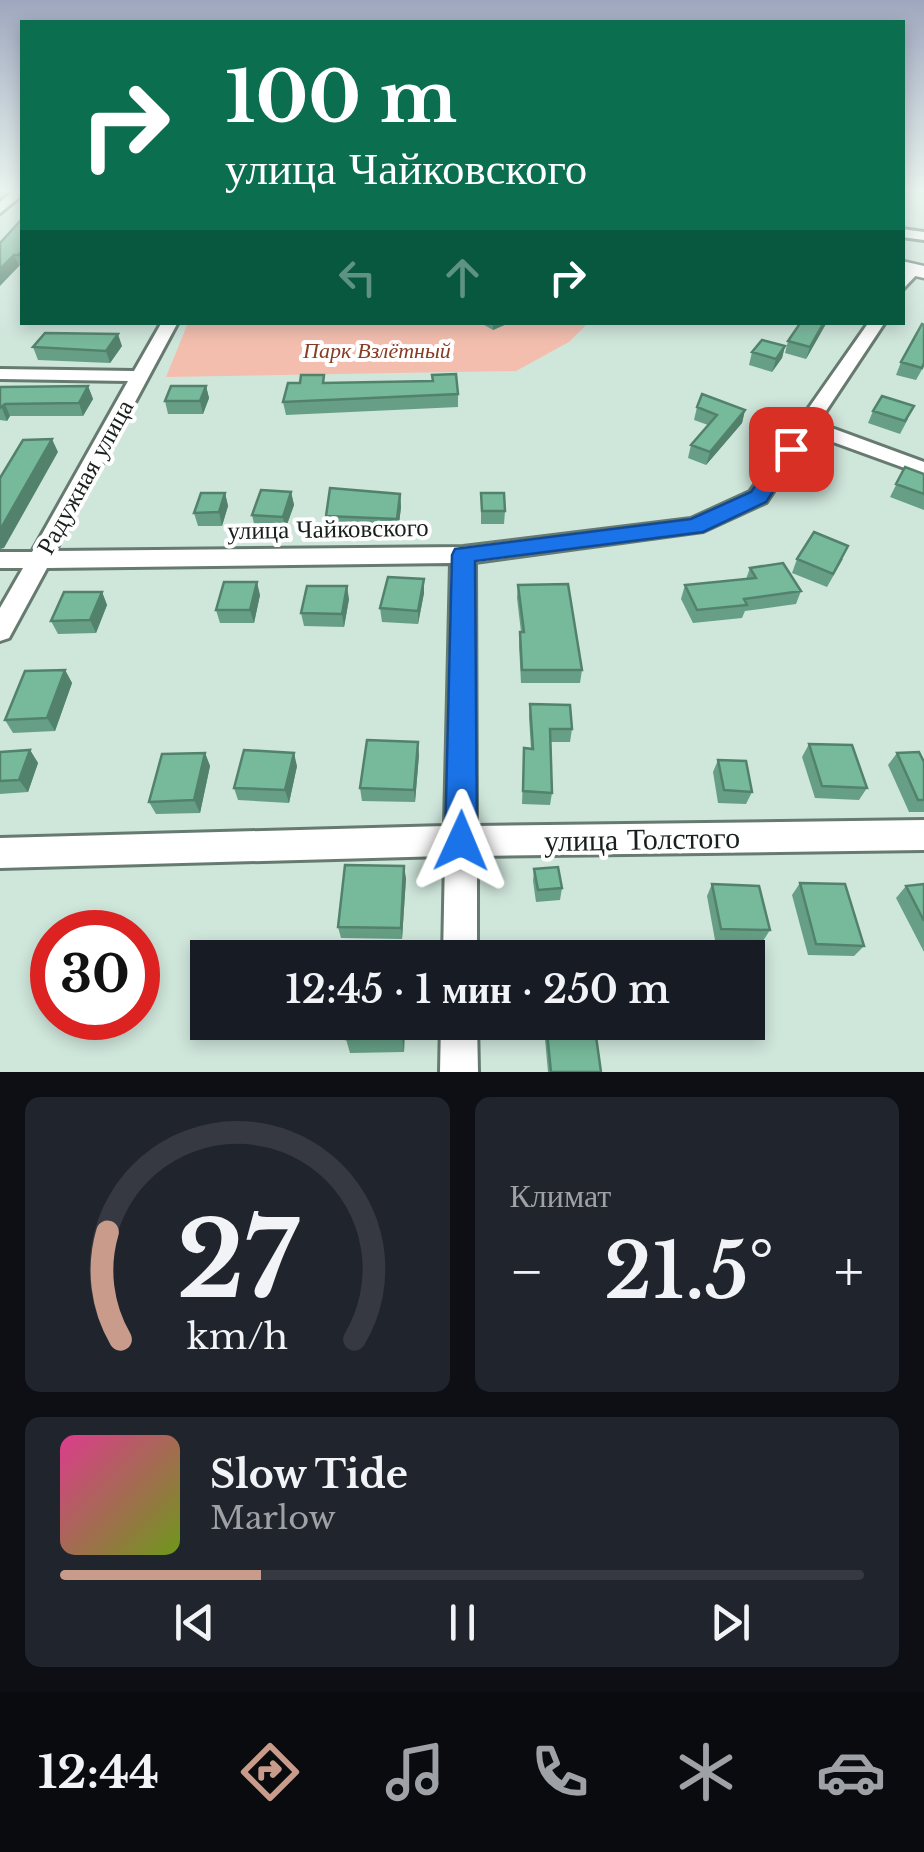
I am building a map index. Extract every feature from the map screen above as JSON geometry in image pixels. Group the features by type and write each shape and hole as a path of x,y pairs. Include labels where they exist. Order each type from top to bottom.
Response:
{"street":[{"name":"Радужная улица","path":"0,631 168,325"},
{"name":"улица Чайковского","path":"0,560 463,555 695,526 758,497 876,325"},
{"path":"0,374 141,376"},
{"path":"807,426 924,469"},
{"path":"460,940 463,555"},
{"name":"улица Толстого","path":"0,854 461,841 924,835"},
{"path":"459,1040 459,1072"}],"green space":[{"name":"Парк Взлётный","path":"187,325 586,325 569,342 516,371 166,377"}],"building":[{"path":"20,240 19,255 0,269 0,243"},
{"path":"922,324 924,363 922,368 901,362"},
{"path":"799,325 822,325 810,347 788,341"},
{"path":"45,333 118,334 106,351 33,347"},
{"path":"762,340 785,346 776,359 752,352"},
{"path":"456,374 458,394 283,402 288,383 300,383 301,375 324,375 323,383 433,381 432,375"},
{"path":"88,386 79,403 5,404 0,408 0,387"},
{"path":"171,386 206,386 200,401 165,401"},
{"path":"702,394 745,410 710,452 691,445 717,415 697,407"},
{"path":"882,396 914,406 905,421 873,411"},
{"path":"52,439 0,530 0,478 23,440"},
{"path":"905,467 924,474 924,494 896,484"},
{"path":"330,488 400,494 397,519 326,516"},
{"path":"261,490 291,492 283,517 252,515"},
{"path":"201,493 225,493 219,512 194,513"},
{"path":"481,493 504,493 505,511 482,511"},
{"path":"814,532 848,546 833,574 797,559"},
{"path":"783,563 801,591 744,599 747,605 697,610 685,585 756,578 750,568"},
{"path":"388,577 424,579 418,611 380,608"},
{"path":"224,582 257,582 250,610 216,610"},
{"path":"568,584 582,670 522,670 520,632 524,632 518,585"},
{"path":"307,586 347,586 342,614 301,613"},
{"path":"64,592 102,592 90,620 51,621"},
{"path":"65,670 47,718 5,720 25,671"},
{"path":"530,704 570,705 572,729 550,729 552,793 523,791 524,748 533,749"},
{"path":"367,740 418,742 414,790 360,788"},
{"path":"809,744 852,745 867,788 822,786"},
{"path":"30,750 19,780 0,781 0,752"},
{"path":"244,750 294,753 285,790 234,788"},
{"path":"919,752 924,762 924,800 918,800 897,753"},
{"path":"205,753 194,800 149,802 162,754"},
{"path":"718,760 746,761 752,792 724,790"},
{"path":"345,865 404,866 401,928 338,927"},
{"path":"558,867 562,888 538,890 534,869"},
{"path":"800,883 845,884 864,946 816,944"},
{"path":"712,884 759,886 770,930 721,929"},
{"path":"924,884 924,921 906,886"},
{"path":"548,1040 597,1040 601,1072 551,1072"}],"route":[{"path":"461,841 463,555 695,526 758,497 791,449"}]}
